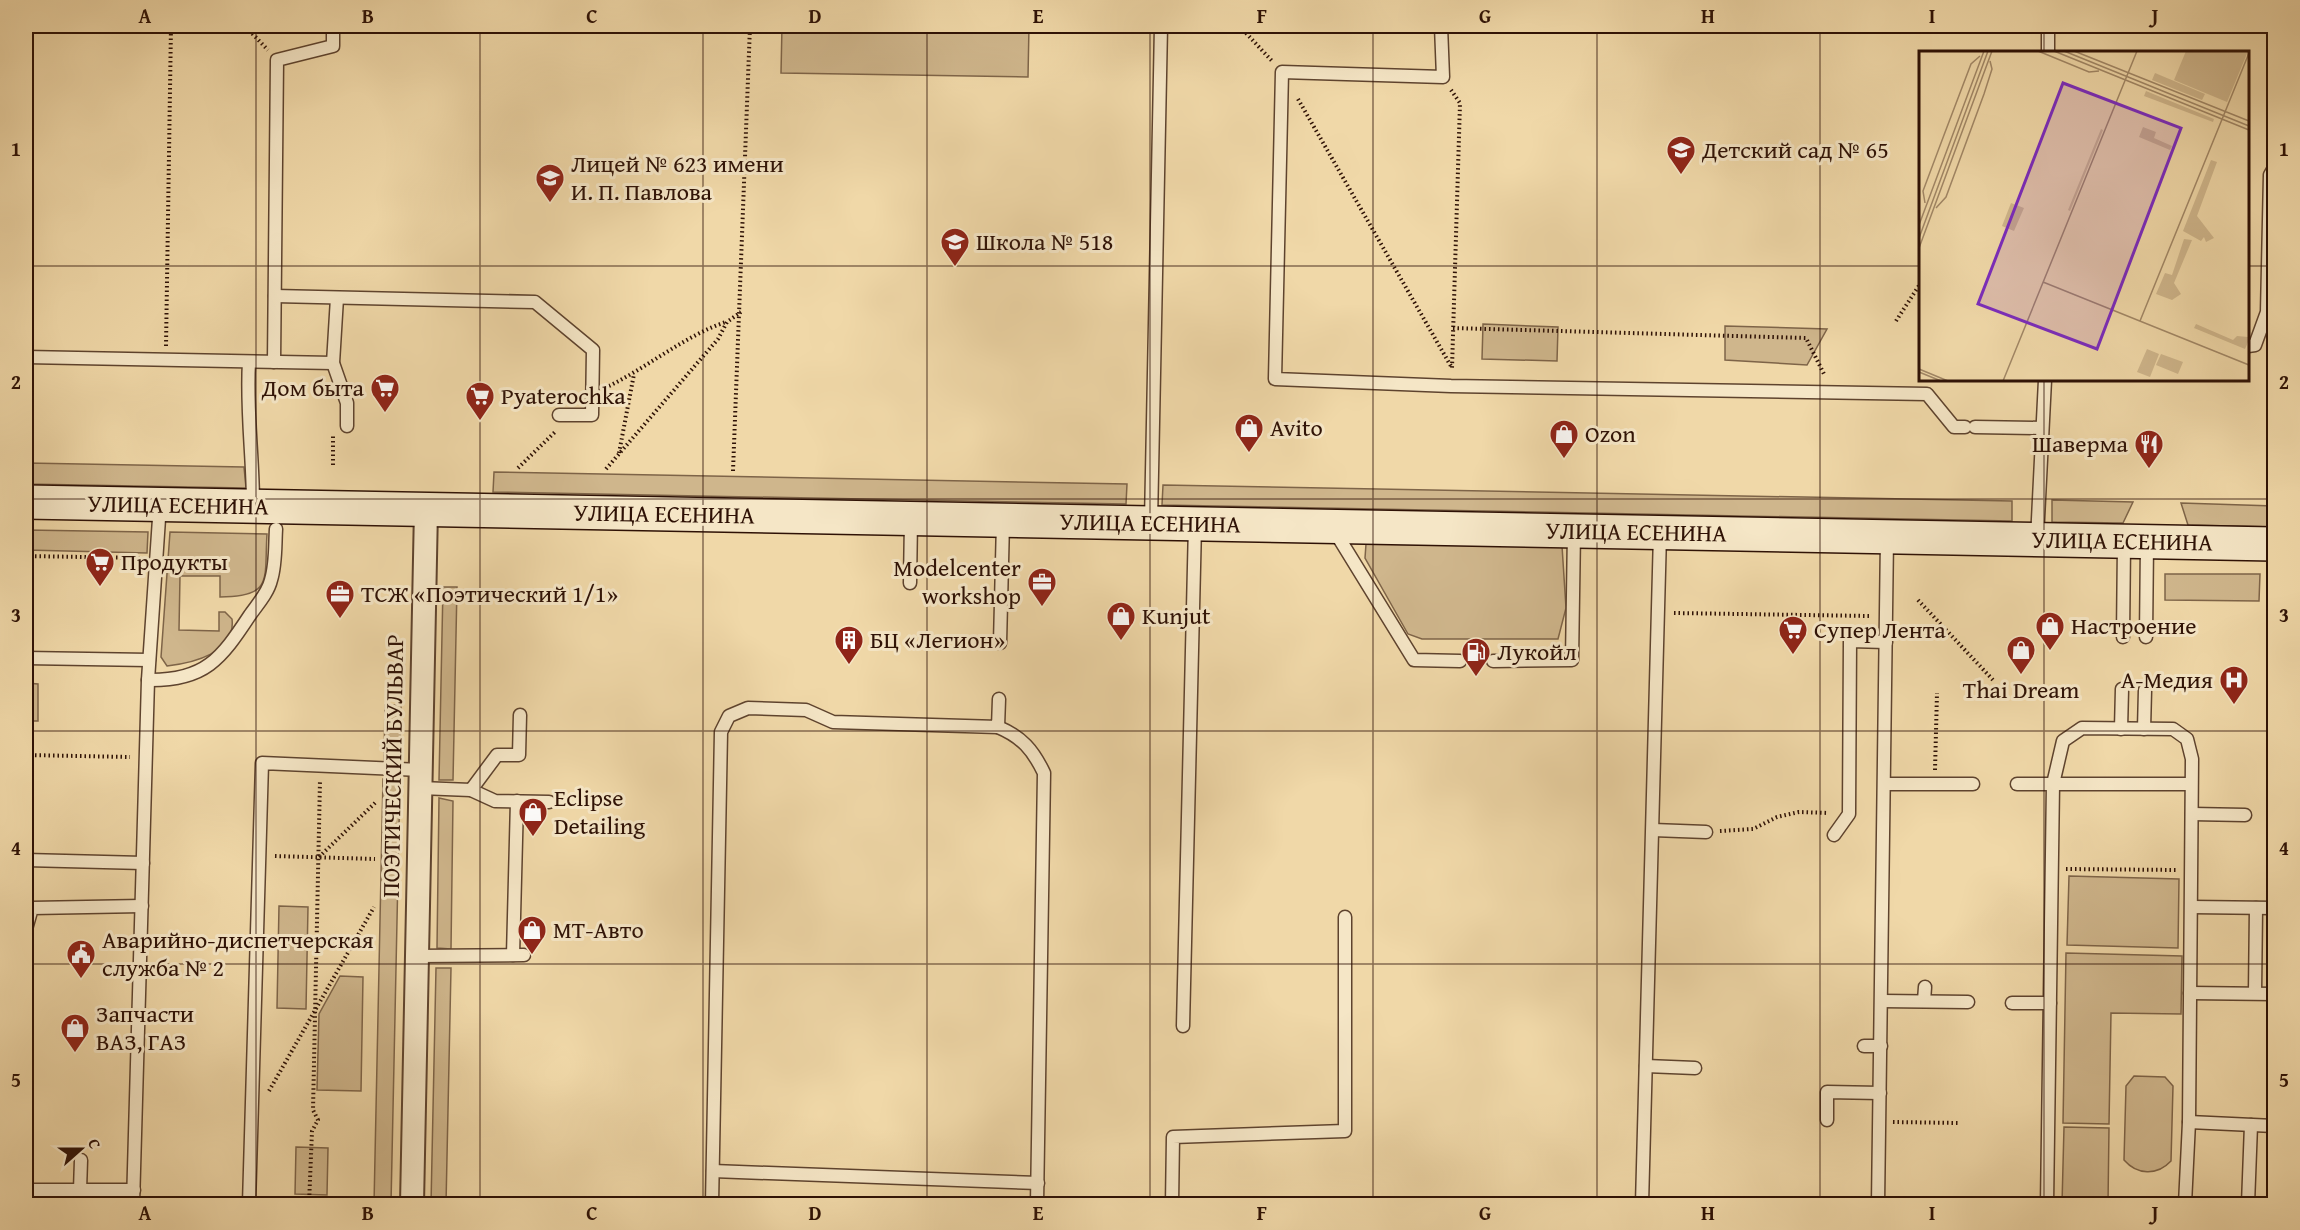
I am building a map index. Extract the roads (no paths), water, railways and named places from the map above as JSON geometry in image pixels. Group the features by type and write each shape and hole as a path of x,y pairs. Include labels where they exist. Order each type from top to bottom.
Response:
{"street":[{"name":"УЛИЦА ЕСЕНИНА","path":"26,502 2274,544"},
{"name":"ПОЭТИЧЕСКИЙ БУЛЬВАР","path":"412,1204 426,509"}],"lane":[{"path":"274,362 277,60 333,46 333,26"},
{"path":"1151,523 1161,26"},
{"path":"1441,26 1443,76 1282,72 1275,379 1452,386 1927,394 1954,427 2042,428"},
{"path":"2048,26 2048,51"},
{"path":"2249,346 2255,345 2267,312 2270,175 2274,168"},
{"path":"275,296 535,302 593,350 592,415 559,415"},
{"path":"337,298 333,363 347,403 347,426"},
{"path":"26,357 333,363"},
{"path":"249,362 247,390 253,462 253,506"},
{"path":"2037,540 2045,381"},
{"path":"133,1204 148,680 160,504"},
{"path":"910,519 910,583"},
{"path":"1000,644 1003,521"},
{"path":"1183,1026 1195,524"},
{"path":"1332,526 1414,660 1460,661"},
{"path":"148,680 163,680 201,670 216,662 226,651 271,580 276,529"},
{"path":"1493,661 1572,660 1574,531"},
{"path":"1642,1204 1660,533"},
{"path":"1878,1204 1887,537"},
{"path":"2123,637 2136,542"},
{"path":"2136,542 2146,637"},
{"path":"1834,835 1849,814 1850,642 1886,642"},
{"path":"26,658 149,660"},
{"path":"2121,729 2122,689"},
{"path":"2144,729 2145,690"},
{"path":"998,727 999,699"},
{"path":"712,1204 721,732 729,716 748,708 806,710 833,722 998,727 1018,735 1034,753 1044,773 1037,1204"},
{"path":"471,790 497,755 519,755 520,715"},
{"path":"2047,1204 2053,784 2063,741 2082,728 2173,729 2187,739 2192,759 2189,1122 2185,1204"},
{"path":"249,1204 262,763 320,764 420,779 471,790 495,801 549,802"},
{"path":"1885,784 1973,784"},
{"path":"2017,784 2191,784"},
{"path":"417,956 519,955 522,838 517,801"},
{"path":"2192,814 2246,815"},
{"path":"1653,830 1706,832"},
{"path":"26,860 143,863"},
{"path":"26,929 32,908 142,906"},
{"path":"2192,907 2274,908"},
{"path":"2255,993 2256,908"},
{"path":"1172,1204 1173,1137 1345,1131 1345,917"},
{"path":"1924,1001 1925,987"},
{"path":"2190,993 2274,994"},
{"path":"1882,1001 1968,1002"},
{"path":"2012,1003 2050,1003"},
{"path":"1864,1046 1881,1046"},
{"path":"1646,1066 1695,1068"},
{"path":"1827,1120 1827,1092 1880,1093"},
{"path":"2189,1122 2274,1126"},
{"path":"2248,1204 2251,1125"},
{"path":"80,1190 81,1160"},
{"path":"713,1171 1038,1183"},
{"path":"26,1190 134,1190"}],"place":[{"name":"Детский сад № 65","path":"1681,176"},
{"name":"Лицей № 623 имени И. П. Павлова","path":"550,204"},
{"name":"Школа № 518","path":"955,268"},
{"name":"Дом быта","path":"385,414"},
{"name":"Pyaterochka","path":"480,422"},
{"name":"Avito","path":"1249,454"},
{"name":"Ozon","path":"1564,460"},
{"name":"Шаверма","path":"2149,470"},
{"name":"Продукты","path":"100,588"},
{"name":"Modelcenter workshop","path":"1042,608"},
{"name":"ТСЖ «Поэтический 1/1»","path":"340,620"},
{"name":"Kunjut","path":"1121,642"},
{"name":"Настроение","path":"2050,652"},
{"name":"Супер Лента","path":"1793,656"},
{"name":"БЦ «Легион»","path":"849,666"},
{"name":"Thai Dream","path":"2021,676"},
{"name":"Лукойл","path":"1476,678"},
{"name":"А-Медия","path":"2234,706"},
{"name":"Eclipse Detailing","path":"533,838"},
{"name":"МТ-Авто","path":"532,956"},
{"name":"Аварийно-диспетчерская служба № 2","path":"81,980"},
{"name":"Запчасти ВАЗ, ГАЗ","path":"75,1054"}]}
